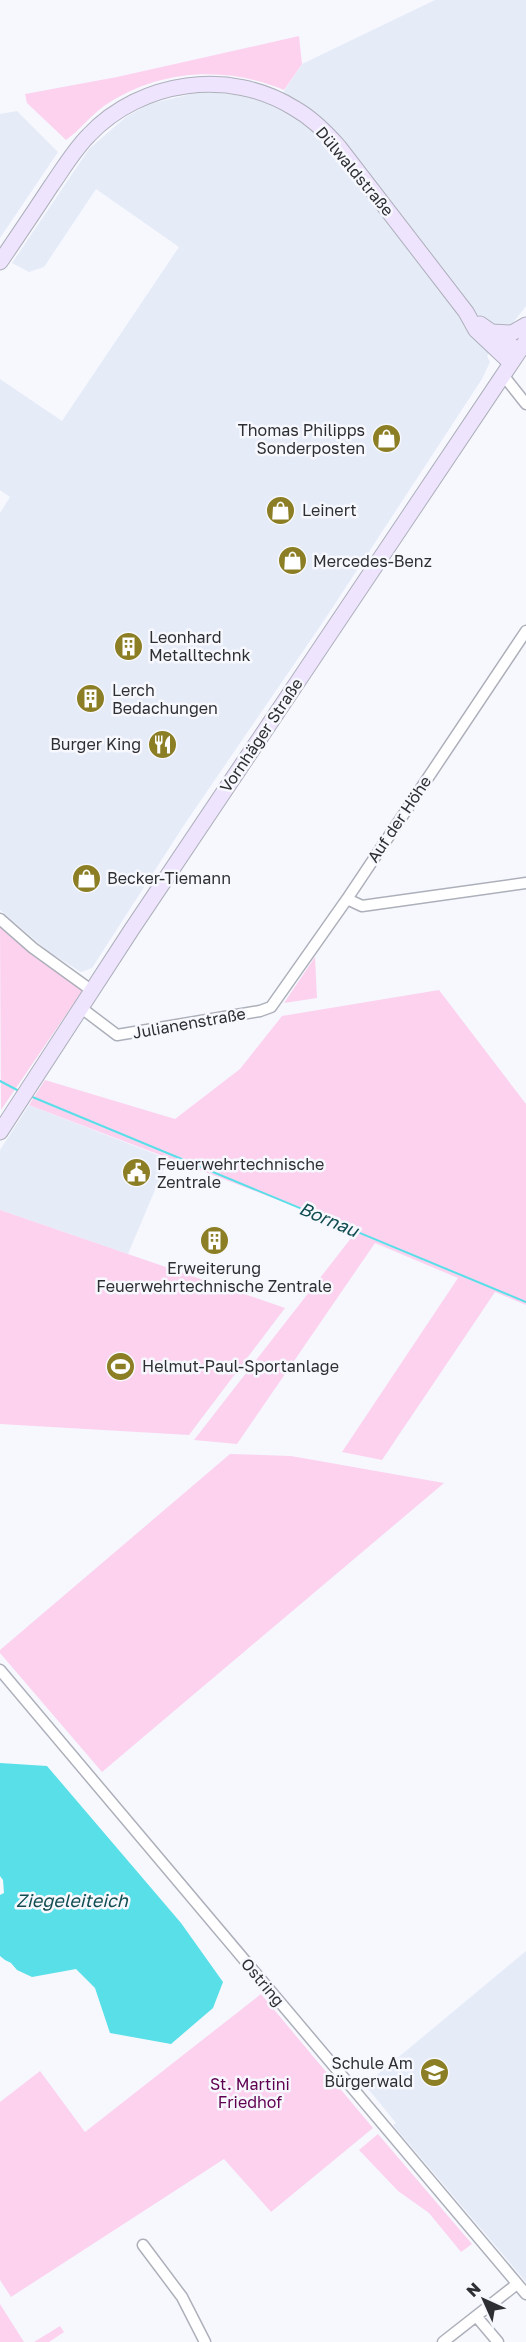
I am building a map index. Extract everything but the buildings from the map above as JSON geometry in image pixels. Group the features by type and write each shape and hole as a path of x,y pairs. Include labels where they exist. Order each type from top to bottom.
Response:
{"main road":[{"name":"Dülwaldstraße","path":"0,262 74,152 90,133 108,118 129,104 167,90 200,84 227,85 253,90 275,98 293,107 324,130 466,312 476,330 515,357"},
{"name":"Dülwaldstraße","path":"466,312 491,332 515,357"},
{"path":"491,332 512,333 526,325"},
{"name":"Vornhäger Straße","path":"0,1132 91,990 515,357"}],"street":[{"path":"515,357 526,404"},
{"name":"Auf der Höhe","path":"271,1007 347,899 526,631"},
{"path":"347,899 362,906 526,883"},
{"path":"0,919 33,948 91,990"},
{"name":"Julianenstraße","path":"80,1007 117,1035 260,1011 271,1007"},
{"name":"Ostring","path":"0,1670 526,2294"},
{"path":"143,2245 182,2297 205,2342"},
{"path":"443,2342 517,2284"},
{"path":"476,2316 498,2342"}],"shaded area":[{"path":"435,0 526,0 526,306 487,356 490,362 482,379 325,619 184,825 92,968 81,972 49,952 0,910 0,513 10,497 0,490 0,379 62,421 179,247 96,189 44,267 29,272 12,263 89,149 126,117 149,104 196,93 242,96 261,100 274,106 302,64"},
{"path":"17,111 58,152 0,238 0,114"},
{"path":"29,1105 168,1159 128,1254 0,1210 0,1150"},
{"path":"526,1951 526,2282 393,2125 396,2123 365,2085"}],"green space":[{"path":"299,36 302,64 284,90 262,82 215,74 169,78 147,84 104,106 66,140 27,103 25,94 117,77"},
{"path":"0,923 24,946 82,991 1,1110"},
{"path":"315,957 317,998 284,1003"},
{"path":"439,990 526,1104 526,1305 495,1292 382,1460 342,1452 458,1278 375,1243 237,1444 194,1440 355,1233 307,1211 29,1105 45,1080 175,1119 240,1069 282,1016"},
{"name":"Helmut-Paul-Sportanlage","path":"0,1210 285,1308 189,1435 0,1424"},
{"path":"230,1454 291,1456 444,1483 102,1772 0,1653 0,1650"},
{"name":"St. Martini Friedhof","path":"261,1994 373,2128 271,2212 224,2159 11,2297 0,2280 0,2102 40,2071 85,2132"},
{"path":"378,2134 472,2244 461,2252 429,2213 398,2191 359,2150"},
{"path":"0,2304 24,2342 0,2342"},
{"path":"60,2326 64,2332 49,2342 34,2342"}],"water":[{"name":"Ziegeleiteich","path":"0,1763 47,1766 181,1923 223,1982 213,2008 171,2044 110,2033 95,1988 76,1969 32,1977 17,1970 0,1956 0,1895 4,1893 3,1880 0,1876"}],"waterway":[{"name":"Bornau","path":"0,1081 19,1091"},
{"name":"Bornau","path":"30,1096 526,1302"}],"place":[{"name":"Thomas Philipps Sonderposten","path":"386,439"},
{"name":"Leinert","path":"281,510"},
{"name":"Mercedes-Benz","path":"292,561"},
{"name":"Leonhard Metalltechnk","path":"128,646"},
{"name":"Lerch Bedachungen","path":"91,699"},
{"name":"Burger King","path":"162,744"},
{"name":"Becker-Tiemann","path":"86,878"},
{"name":"Feuerwehrtechnische Zentrale","path":"136,1173"},
{"name":"Erweiterung Feuerwehrtechnische Zentrale","path":"214,1240"},
{"name":"Helmut-Paul-Sportanlage","path":"121,1366"},
{"name":"Schule Am Bürgerwald","path":"434,2072"}]}
